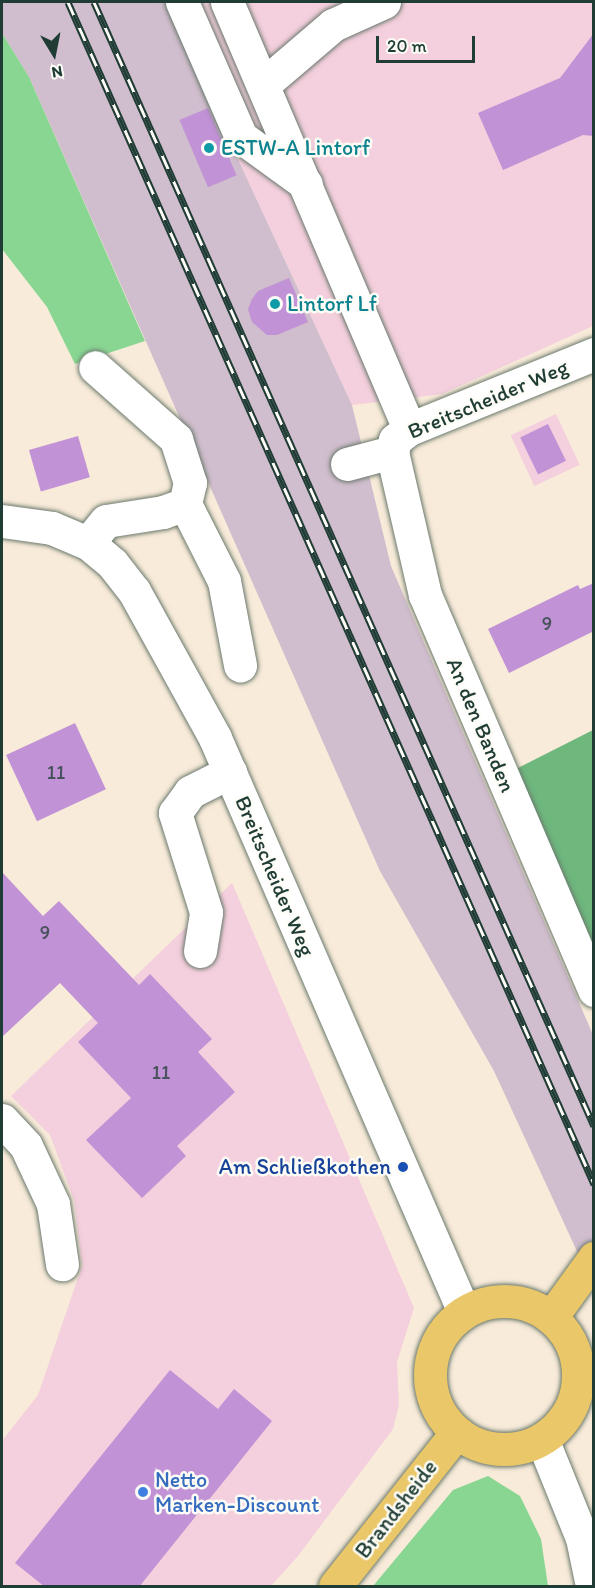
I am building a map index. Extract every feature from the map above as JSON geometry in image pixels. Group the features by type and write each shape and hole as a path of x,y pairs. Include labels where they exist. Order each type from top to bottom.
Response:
{"main road":[{"path":"552,1316 594,1258"},
{"path":"507,1302 552,1316 570,1338 576,1357 577,1395 564,1420 542,1439 521,1448 498,1449 476,1444 457,1432 442,1415 432,1394 430,1372 435,1349 445,1329 464,1312 484,1304 507,1302"},
{"name":"Brandsheide","path":"335,1587 457,1432"}],"street":[{"path":"182,2 241,137 306,184"},
{"name":"An den Banden","path":"227,2 306,184 400,441 425,595 594,990"},
{"path":"264,84 333,25 384,2"},
{"name":"Breitscheider Weg","path":"347,464 594,354"},
{"path":"94,367 176,439 190,483 185,504 225,581 240,665"},
{"path":"88,543 106,521 163,512 185,504"},
{"name":"Breitscheider Weg","path":"2,521 52,528 88,543 112,563 134,591 215,738 464,1312"},
{"path":"200,951 206,912 175,813 190,792 230,772"},
{"path":"2,1120 26,1146 53,1204 62,1264"},
{"path":"542,1439 582,1538 592,1587"}],"shaded area":[{"path":"2,2 165,2 352,405 391,566 593,1035 593,1286 494,1071 380,871 29,77 2,33"},
{"path":"165,2 593,2 593,326 442,394 352,405"},
{"path":"556,414 580,465 534,486 511,435"},
{"path":"232,883 414,1308 397,1362 399,1405 393,1429 298,1556 271,1586 2,1586 2,1441 38,1395 82,1266 74,1200 50,1135 11,1096"}],"green space":[{"path":"2,33 29,77 145,341 75,364 47,307 2,249"},
{"path":"593,730 593,958 514,770"},
{"path":"488,1476 520,1496 541,1539 548,1586 373,1586 453,1490"}],"building":[{"path":"594,33 594,136 583,135 503,170 478,113 560,78"},
{"name":"ESTW-A Lintorf","path":"208,108 237,175 208,187 179,120"},
{"name":"Lintorf Lf","path":"289,278 308,322 277,335 267,335 252,322 248,309 258,291"},
{"path":"548,424 566,461 538,474 520,438"},
{"path":"78,436 90,477 41,491 29,450"},
{"path":"594,583 594,631 509,673 488,629 578,585 580,589"},
{"path":"75,723 106,789 37,821 6,755"},
{"path":"2,872 43,916 59,901 139,985 150,974 212,1039 198,1052 235,1092 177,1146 186,1156 142,1198 86,1140 131,1098 78,1042 98,1023 60,983 2,1037"},
{"name":"Netto Marken-Discount","path":"170,1370 218,1409 234,1389 272,1421 139,1587 45,1587 15,1563"}],"railway":[{"path":"68,2 594,1184"},
{"path":"94,2 594,1126"}],"place":[{"name":"ESTW-A Lintorf","path":"209,148"},
{"name":"Lintorf Lf","path":"275,304"},
{"name":"Am Schließkothen","path":"403,1167"},
{"name":"Netto Marken-Discount","path":"143,1492"}]}
